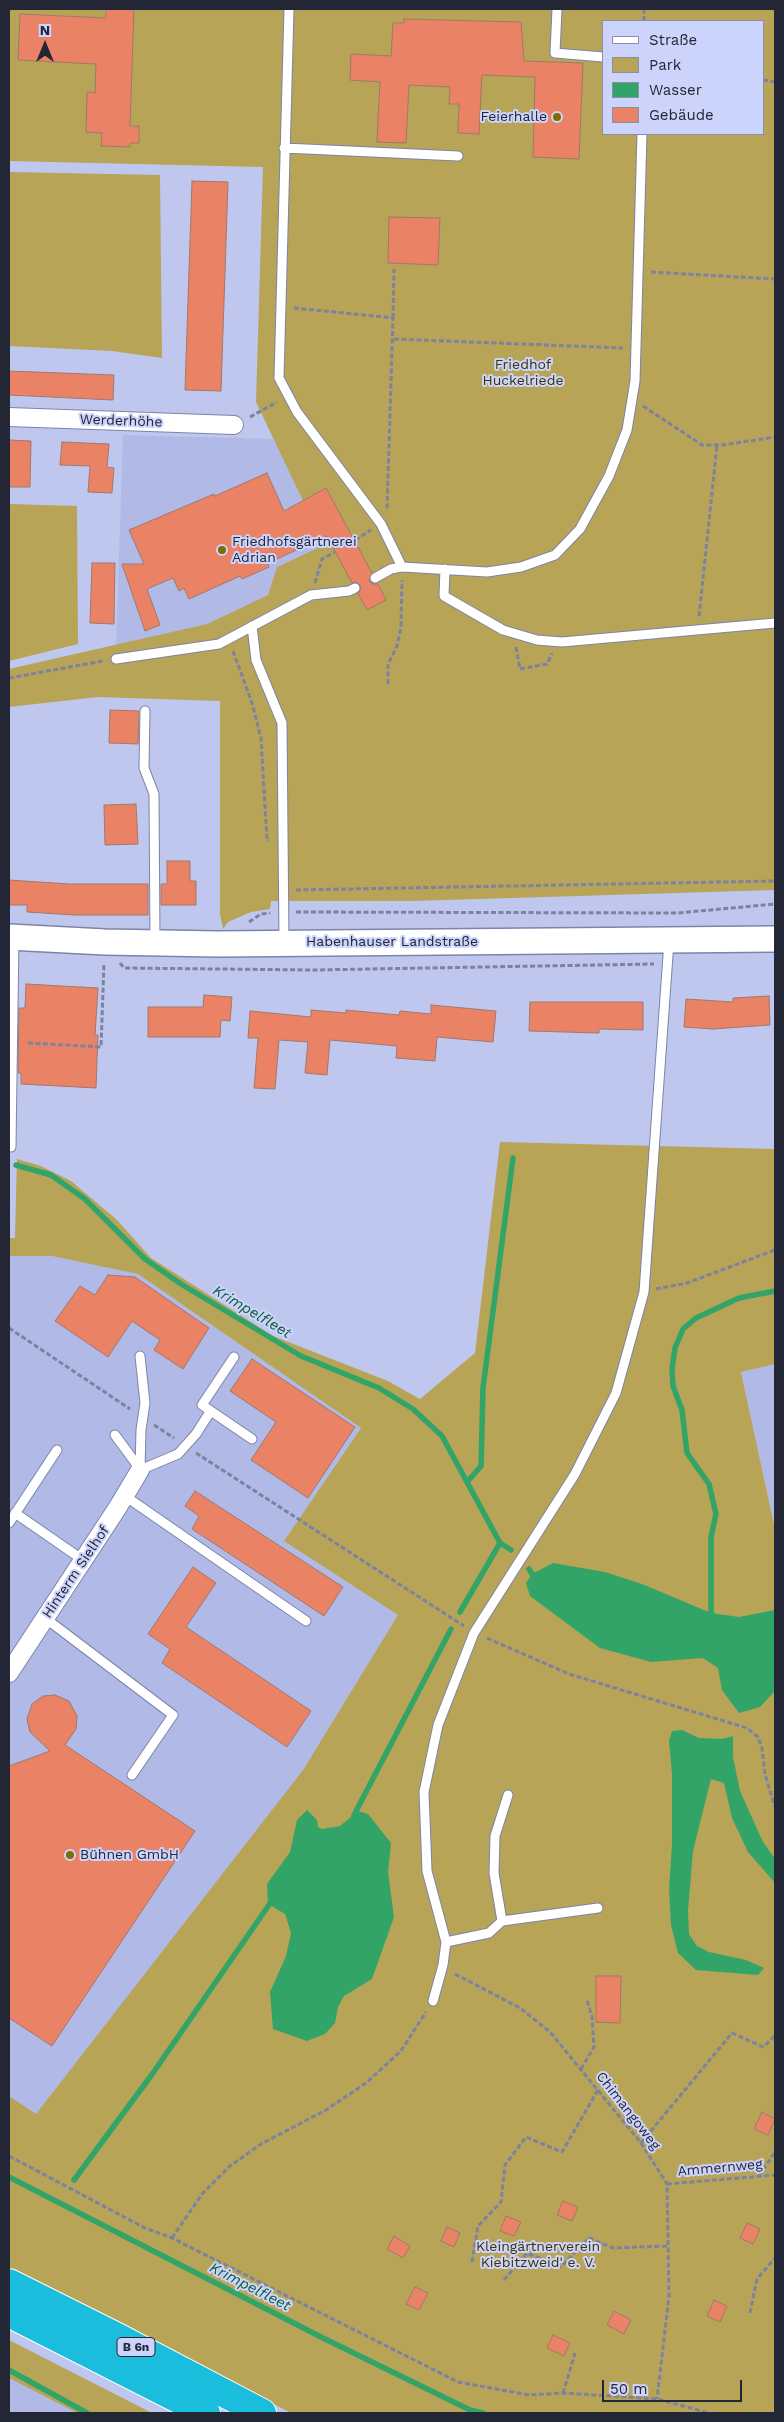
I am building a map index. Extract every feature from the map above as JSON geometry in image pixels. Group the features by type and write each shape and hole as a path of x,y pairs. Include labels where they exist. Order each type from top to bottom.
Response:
{"highway":[{"name":"B 6n","path":"9,2283 262,2413"},
{"name":"B 6n","path":"9,2313 206,2413"}],"street":[{"name":"Werderhöhe","path":"9,417 234,425"},
{"name":"Habenhauser Landstraße","path":"11,937 105,942 284,943 669,952 775,939"},
{"name":"Hinterm Sielhof","path":"9,1673 140,1470"}],"lane":[{"path":"289,9 279,378 297,412 381,524 402,567"},
{"path":"557,9 555,53 602,57"},
{"path":"375,578 391,569 402,567 496,570 521,567 555,555 580,529 608,476 627,430 636,349 642,135"},
{"path":"284,148 458,156"},
{"path":"445,569 444,596 503,630 537,640 555,642 775,623"},
{"path":"116,660 219,644 311,595 349,591 354,588"},
{"path":"252,626 256,660 282,723 284,943"},
{"path":"145,711 144,768 154,794 154,943"},
{"path":"11,937 11,1147"},
{"path":"433,2001 443,1965 446,1942 427,1871 424,1792 438,1725 474,1633 575,1474 612,1401 644,1292 669,952"},
{"path":"140,1356 145,1403 141,1430 140,1470"},
{"path":"234,1357 202,1405 252,1439"},
{"path":"140,1470 178,1454 186,1446 210,1412"},
{"path":"115,1435 140,1470"},
{"path":"9,1523 57,1450"},
{"path":"125,1496 306,1621"},
{"path":"15,1513 83,1560"},
{"path":"45,1618 173,1715 132,1775"},
{"path":"502,1921 494,1873 495,1836 508,1795"},
{"path":"446,1942 489,1933 502,1921 598,1908"}],"path":[{"path":"381,524 387,518 394,339 394,269"},
{"path":"638,271 775,279"},
{"path":"280,307 393,318"},
{"path":"394,339 636,349"},
{"path":"234,425 289,396"},
{"path":"632,398 702,445 775,438"},
{"path":"698,630 717,445"},
{"path":"311,595 322,559 335,552"},
{"path":"388,684 388,664 397,646 401,627 402,567"},
{"path":"516,634 516,654 520,669 547,664 555,642"},
{"path":"229,638 252,703 261,738 267,840 283,849"},
{"path":"9,678 116,660"},
{"path":"283,890 775,881"},
{"path":"246,924 261,914 284,912 678,913 775,904"},
{"path":"105,942 124,968 313,970 669,952"},
{"path":"28,1043 102,1046 105,942"},
{"path":"644,1292 687,1283 775,1250"},
{"path":"9,1328 186,1446 474,1633 569,1674 746,1728 758,1737 762,1748 765,1774 775,1807"},
{"name":"Chimangoweg","path":"443,1965 458,1978 520,2008 550,2032 641,2143 667,2184"},
{"path":"581,2069 594,2048 592,2018 587,2000"},
{"path":"172,2238 202,2194 230,2166 261,2144 334,2105 366,2083 402,2051 433,2001"},
{"path":"641,2143 732,2033 763,2047 775,2036"},
{"path":"472,2262 478,2226 501,2202 505,2165 526,2137 562,2152 598,2090"},
{"path":"758,2176 775,2152"},
{"path":"9,2156 145,2228 172,2238 458,2382 529,2395 563,2393 657,2399 709,2413"},
{"name":"Ammernweg","path":"667,2184 775,2175"},
{"path":"657,2399 669,2296 667,2184"},
{"path":"504,2280 527,2253 561,2267 589,2238 613,2248 667,2246"},
{"path":"750,2313 756,2279 775,2258"},
{"path":"563,2393 575,2353"}],"shaded area":[{"path":"123,435 274,439 324,545 277,567 268,595 207,624 116,646"},
{"path":"9,1256 52,1256 138,1274 361,1428 284,1541 398,1615 303,1770 39,2124 9,2102"},
{"path":"775,1364 775,1529 741,1371"},
{"path":"9,2378 77,2413 9,2413"}],"green space":[{"name":"Friedhof Huckelriede","path":"9,9 775,9 775,890 412,901 271,901 270,909 251,912 228,922 223,929 220,914 220,701 98,697 9,707 9,669 207,624 268,595 277,567 324,545 256,402 263,167 9,161"},
{"path":"9,172 160,175 162,358 112,351 9,346"},
{"path":"9,504 77,506 78,644 9,661"},
{"name":"Kleingärtnerverein Kiebitzweid' e. V.","path":"500,1142 775,1149 775,1364 741,1372 775,1529 775,2413 291,2413 9,2268 9,2096 36,2114 303,1770 398,1615 284,1541 361,1428 138,1274 52,1256 9,1256 9,1238 15,1238 17,1159 41,1166 71,1181 117,1220 151,1258 273,1336 388,1381 420,1399 475,1353"},
{"path":"9,2340 152,2413 77,2413 9,2378"}],"water":[{"path":"553,1563 605,1572 642,1584 711,1613 739,1617 775,1610 775,1691 760,1707 739,1713 722,1690 718,1668 703,1658 651,1662 600,1648 530,1596 526,1583 532,1574"},
{"path":"682,1730 699,1738 722,1739 733,1736 733,1757 740,1791 762,1840 775,1859 775,1883 748,1852 732,1818 724,1783 711,1779 693,1851 688,1911 689,1934 697,1946 709,1952 746,1960 764,1968 758,1975 696,1970 678,1953 671,1925 669,1888 672,1845 672,1774 669,1741 672,1731"},
{"path":"307,1810 317,1820 318,1827 322,1829 340,1826 358,1811 368,1814 391,1843 388,1872 394,1917 372,1979 344,1996 338,2007 335,2023 325,2034 307,2041 273,2029 270,1992 286,1956 291,1933 285,1914 268,1904 267,1884 290,1852 297,1820"}],"building":[{"path":"106,9 134,9 130,126 139,126 139,143 130,143 130,147 101,146 102,133 86,132 87,92 95,93 96,64 18,60 20,14 106,18"},
{"path":"404,19 521,22 524,61 583,63 579,159 533,157 535,77 482,75 479,134 458,133 459,104 449,104 450,87 409,85 406,143 377,142 380,82 350,80 351,54 391,56 393,23 404,23"},
{"path":"192,181 228,182 221,391 185,390"},
{"path":"389,217 440,218 438,265 388,263"},
{"path":"9,371 114,375 113,400 9,395"},
{"path":"9,440 31,441 30,487 9,487"},
{"path":"62,442 109,444 107,467 114,468 112,493 88,492 90,466 60,465"},
{"path":"267,473 284,511 326,488 372,573 369,581 372,584 378,584 386,600 367,610 358,594 361,589 360,585 356,582 352,583 327,536 268,563 269,567 242,579 240,576 189,599 184,588 179,591 173,578 147,589 160,625 145,631 122,564 144,564 129,530"},
{"path":"92,563 115,563 114,624 90,623"},
{"path":"110,710 139,711 138,744 109,743"},
{"path":"136,804 138,844 105,845 104,805"},
{"path":"167,861 190,861 190,881 196,881 196,905 161,905 161,884 167,884"},
{"path":"9,880 69,884 148,884 148,915 75,915 27,912 27,905 9,905"},
{"path":"26,984 98,988 95,1035 98,1035 96,1088 21,1084 21,1073 18,1073 19,1008 25,1008"},
{"path":"204,995 232,997 230,1021 221,1020 220,1037 148,1037 148,1007 203,1007"},
{"path":"769,996 770,1025 713,1029 684,1027 686,999 733,1002 733,998"},
{"path":"530,1002 643,1002 643,1030 599,1029 599,1033 529,1031"},
{"path":"431,1005 496,1011 493,1042 437,1037 435,1061 396,1058 397,1046 330,1040 327,1075 305,1073 308,1042 279,1040 275,1089 254,1088 258,1038 248,1038 250,1011 311,1017 311,1010 346,1013 346,1010 399,1015 400,1011 431,1014"},
{"path":"108,1275 135,1277 209,1328 183,1369 154,1350 160,1340 132,1321 108,1357 55,1321 80,1286 95,1295"},
{"path":"252,1359 355,1427 308,1498 251,1460 276,1422 230,1391"},
{"path":"195,1491 343,1587 324,1616 192,1529 199,1516 185,1506"},
{"path":"193,1567 216,1583 186,1627 311,1711 287,1747 162,1663 170,1649 148,1634"},
{"path":"55,1695 69,1701 77,1716 76,1729 65,1745 195,1831 52,2046 9,2018 9,1766 50,1751 30,1732 27,1719 32,1704 43,1696"},
{"path":"596,1976 621,1976 620,2023 596,2022"},
{"path":"762,2112 775,2119 768,2135 754,2129"},
{"path":"563,2201 578,2207 572,2221 557,2215"},
{"path":"506,2216 521,2222 514,2236 500,2231"},
{"path":"747,2223 760,2229 753,2244 740,2238"},
{"path":"447,2227 460,2233 454,2247 441,2241"},
{"path":"394,2236 410,2246 403,2258 387,2249"},
{"path":"415,2287 428,2293 419,2310 406,2304"},
{"path":"714,2300 727,2306 720,2322 707,2316"},
{"path":"614,2311 631,2320 624,2334 607,2325"},
{"path":"553,2335 570,2343 564,2356 547,2348"}],"waterway":[{"path":"511,1550 500,1543 467,1482 481,1466 483,1388 513,1158"},
{"name":"Krimpelfleet","path":"16,1165 51,1175 85,1199 145,1259 181,1284 301,1356 379,1388 413,1409 442,1436 467,1482"},
{"path":"715,1618 711,1613 711,1537 716,1514 709,1484 687,1453 682,1410 673,1386 672,1369 675,1348 683,1329 696,1318 739,1298 775,1291"},
{"path":"460,1612 500,1543"},
{"path":"529,1569 532,1574 539,1576"},
{"path":"354,1815 451,1629"},
{"path":"74,2180 153,2073 273,1899"},
{"name":"Krimpelfleet","path":"9,2177 321,2337 470,2410 483,2413"},
{"path":"9,2370 87,2413"}],"place":[{"name":"Feierhalle","path":"557,117"},
{"name":"Friedhofsgärtnerei Adrian","path":"222,550"},
{"name":"Bühnen GmbH","path":"70,1855"}]}
